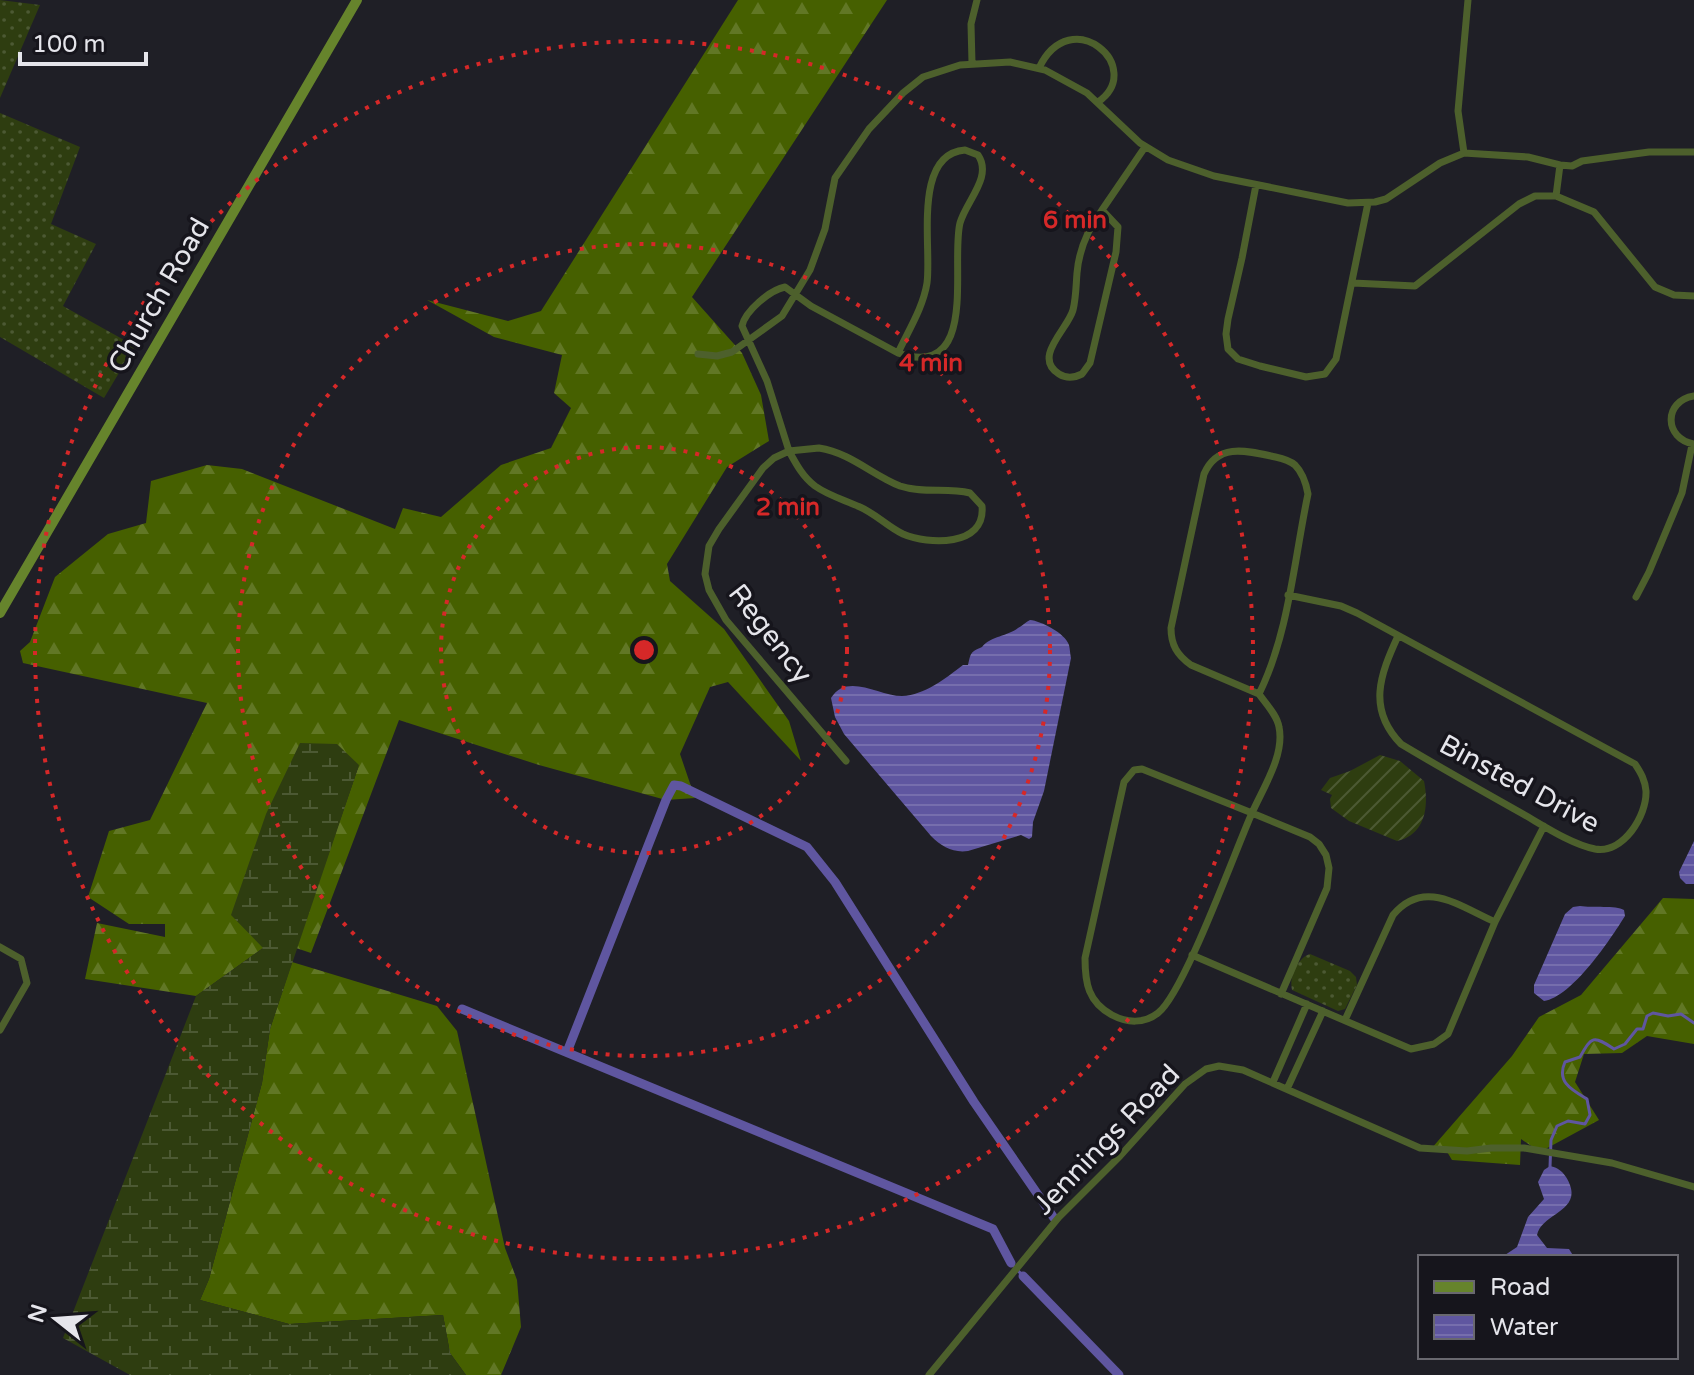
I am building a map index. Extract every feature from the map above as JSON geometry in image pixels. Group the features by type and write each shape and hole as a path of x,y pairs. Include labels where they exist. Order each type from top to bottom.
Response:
{"main road":[{"name":"Church Road","path":"0,613 357,0"}],"street":[{"path":"972,63 971,24 977,0"},
{"path":"1464,153 1458,111 1468,0"},
{"path":"1039,68 1047,53 1064,40 1079,39 1097,45 1111,60 1115,73 1111,90 1098,102"},
{"path":"698,354 724,354 748,342 782,316 810,270 821,241 835,178 869,129 903,93 923,77 947,67 1010,62 1039,68 1067,80 1098,102 1145,147 1190,169 1336,202 1368,203 1397,193 1440,163 1464,153 1488,152 1572,166 1582,161 1649,152 1694,152"},
{"path":"1102,210 1118,227 1107,292 1087,370 1076,377 1062,377 1052,368 1049,354 1054,340 1070,319 1080,256 1089,231 1102,210 1145,147"},
{"path":"789,451 827,449 911,489 970,493 980,500 983,513 977,528 962,537 933,541 904,534 869,511 815,486 801,472 789,451 770,389 748,342 743,321 780,287 785,287 811,306 898,353 912,357 930,355 944,345 955,330 958,311 958,236 961,220 980,183 984,168 982,161 972,151 951,153 933,177 928,203 926,285 921,304 898,353"},
{"path":"1556,196 1560,165"},
{"path":"1256,185 1228,319 1227,342 1233,355 1245,362 1306,377 1325,374 1336,359 1368,203"},
{"path":"1353,283 1415,286 1519,204 1535,196 1556,196 1594,212 1655,287 1674,295 1694,296"},
{"path":"1636,597 1682,493 1693,444 1676,436 1670,418 1680,400 1694,396"},
{"path":"1259,694 1272,668 1308,494 1301,473 1288,460 1234,450 1222,453 1208,464 1204,474 1171,639 1175,649 1191,665 1259,694 1276,718 1280,742 1277,756 1252,813 1192,955 1167,1006 1142,1021 1120,1019 1106,1012 1088,991 1085,958 1124,782 1134,770 1150,770 1252,813 1310,837 1326,855 1329,868 1327,888 1281,994"},
{"name":"Regency","path":"789,451 763,468 719,529 709,546 705,574 709,590 726,620 846,761"},
{"name":"Binsted Drive","path":"1288,595 1341,606 1398,636 1626,758 1635,764 1644,776 1645,803 1627,836 1616,846 1587,847 1544,826 1401,744 1390,733 1379,702 1383,670 1398,636"},
{"path":"1192,955 1411,1049 1434,1044 1448,1034 1495,922 1544,826"},
{"path":"1345,1020 1400,905 1425,895 1439,897 1495,922"},
{"path":"0,947 21,959 27,983 0,1030"},
{"path":"1273,1082 1307,1004"},
{"path":"1287,1089 1323,1011"},
{"name":"Jennings Road","path":"929,1375 1059,1217 1195,1075 1219,1066 1232,1067 1273,1082 1420,1148 1457,1151 1524,1148 1612,1163 1694,1187"}],"green space":[{"path":"0,0 40,5 0,98"},
{"path":"738,0 887,0 692,297 742,353 761,395 769,441 727,467 667,564 670,581 724,629 789,721 801,761 728,682 710,687 680,754 695,798 666,800 539,765 399,720 311,953 296,948 359,765 263,948 196,996 85,979 97,923 165,937 165,924 129,924 88,897 109,831 150,820 207,703 23,663 20,651 30,642 55,577 108,534 146,523 151,481 207,465 242,469 395,529 403,508 441,517 501,465 551,448 571,408 554,393 562,355 494,337 427,300 508,321 541,311"},
{"path":"0,113 80,147 51,224 96,244 63,306 135,346 104,398 0,337"},
{"path":"300,743 337,744 359,765 270,1029 262,1083 209,1279 200,1300 289,1324 443,1315 450,1353 466,1375 130,1375 63,1338 196,996 263,948 231,915 266,814"},
{"path":"1380,755 1400,761 1424,781 1426,800 1420,826 1407,838 1397,841 1349,821 1331,808 1332,795 1321,790 1330,778"},
{"path":"1663,898 1694,899 1694,1044 1647,1036 1622,1053 1584,1054 1575,1082 1599,1120 1540,1152 1521,1139 1520,1165 1452,1160 1446,1150 1431,1149 1512,1056 1539,1017 1581,995"},
{"path":"1310,954 1350,971 1356,977 1357,985 1345,1009 1338,1011 1292,990 1295,969"},
{"path":"292,962 437,1006 457,1031 505,1248 517,1280 521,1327 501,1375 466,1375 450,1353 443,1315 289,1324 200,1300 209,1279 262,1083 270,1029"}],"water":[{"path":"1030,620 1046,625 1063,636 1069,645 1071,658 1032,837 1029,839 1021,835 968,851 953,850 931,836 844,734 835,717 831,698 838,690 854,686 902,696 919,693 963,665 968,665 973,652"},
{"path":"1694,841 1694,884 1686,884 1679,872"},
{"path":"1573,907 1620,908 1625,916 1578,979 1555,997 1544,1001 1534,993 1534,985 1565,914"},
{"path":"1550,1166 1566,1177 1571,1197 1537,1235 1547,1248 1569,1249 1573,1255 1505,1255 1517,1247 1528,1217 1544,1199 1538,1182"}],"waterway":[{"path":"567,1052 666,800 674,785 681,786 807,847 835,882 974,1102 1054,1218"},
{"path":"462,1009 993,1229 1011,1263"},
{"path":"1550,1167 1551,1140 1557,1126 1568,1121 1585,1124 1590,1115 1587,1099 1571,1089 1564,1080 1565,1062 1580,1057 1594,1040 1614,1049 1625,1044 1637,1029 1643,1029 1647,1016 1653,1013 1668,1016 1681,1014 1694,1023"},
{"path":"1011,1263 1023,1276"},
{"path":"1023,1276 1119,1375"}]}
